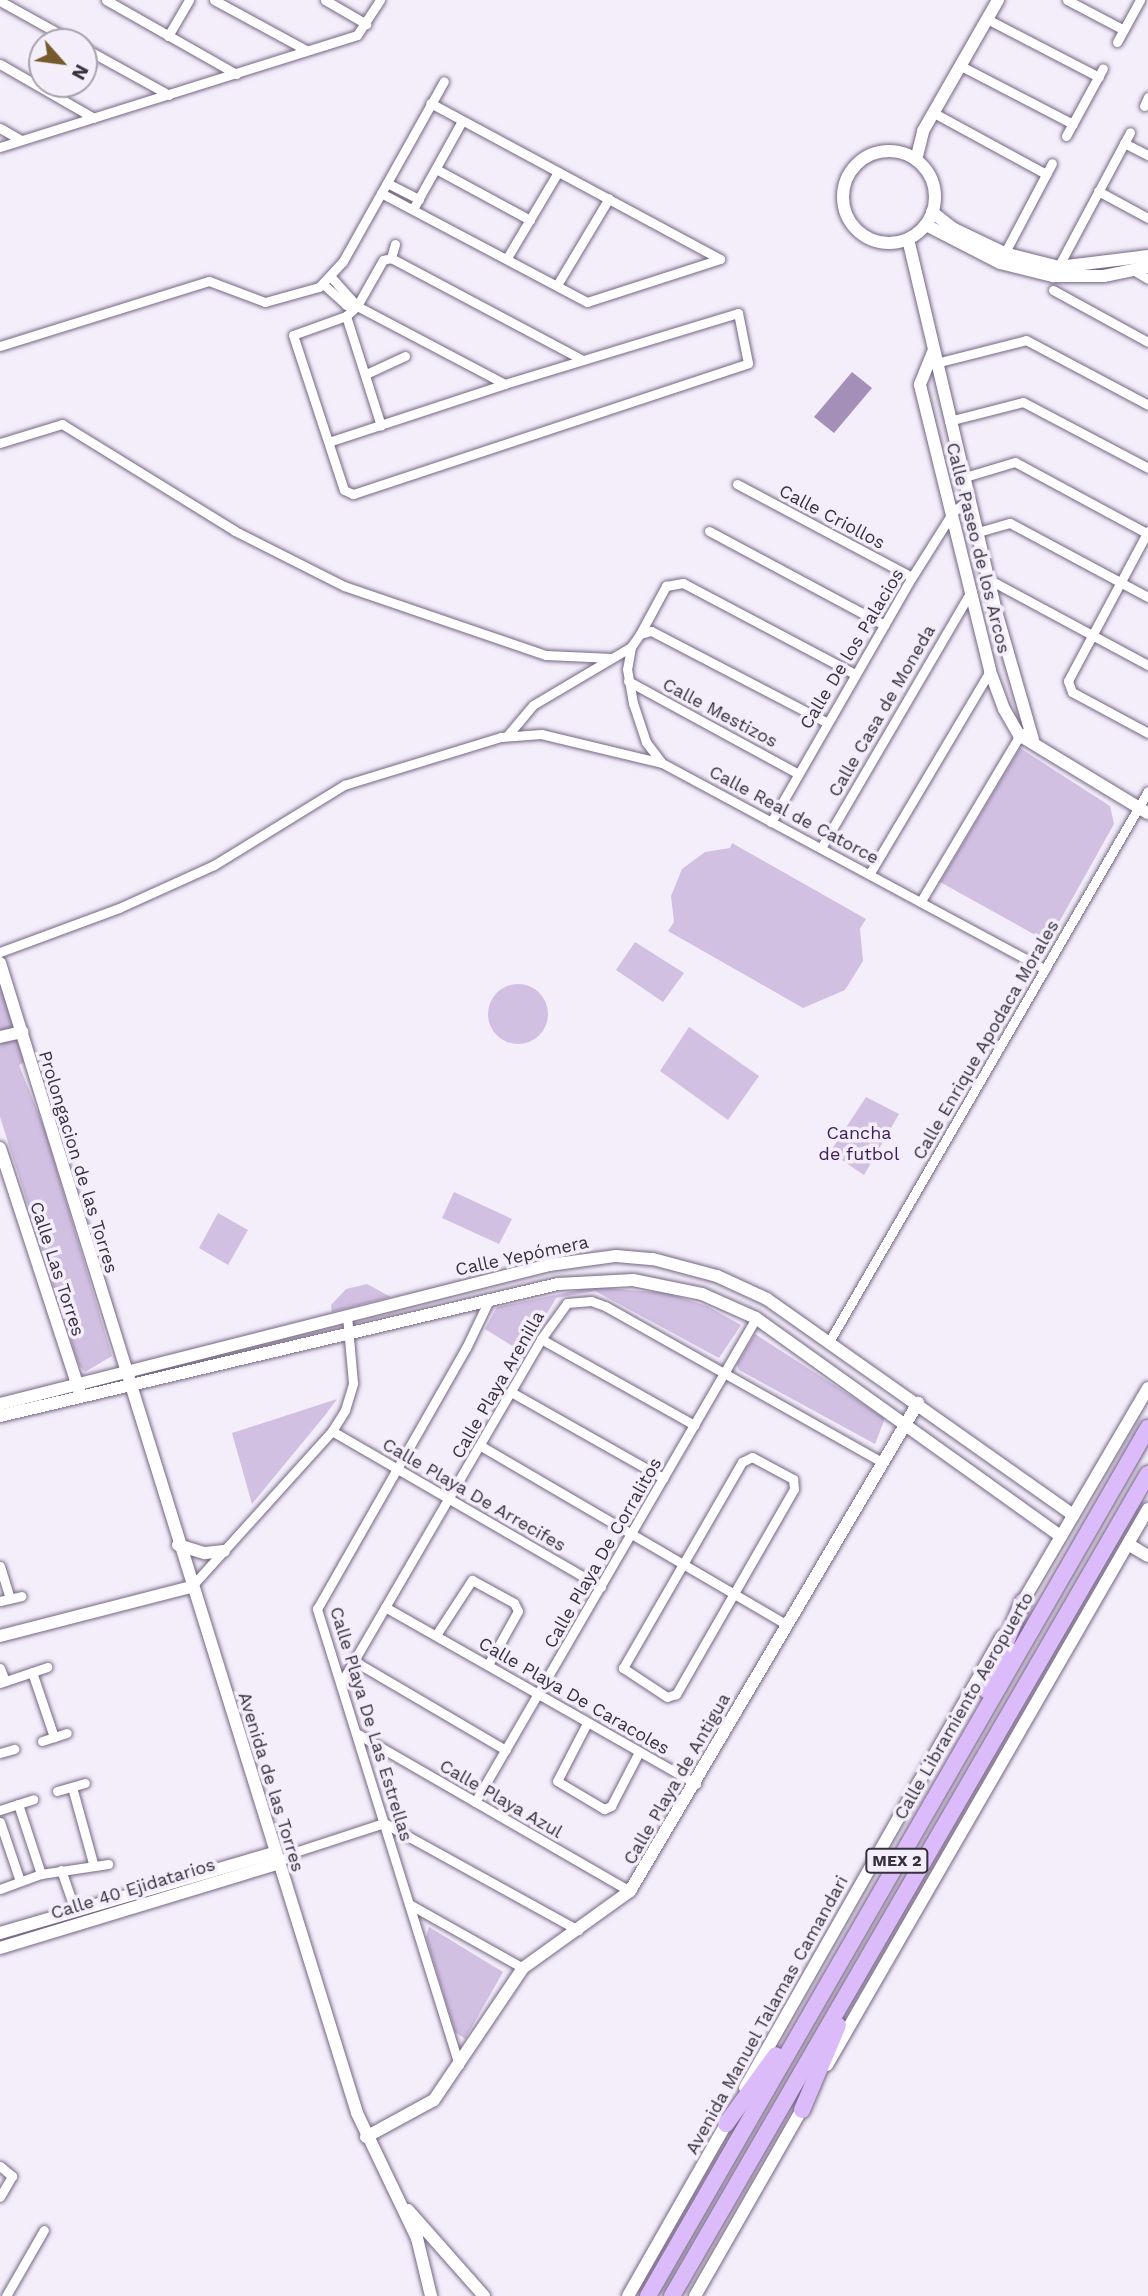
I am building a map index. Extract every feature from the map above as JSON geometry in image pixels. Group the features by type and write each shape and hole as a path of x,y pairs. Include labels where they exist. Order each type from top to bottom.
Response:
{"highway":[{"name":"Calle Libramiento Aeropuerto","path":"648,2296 1148,1428"},
{"name":"MEX 2","path":"672,2296 1148,1474"},
{"path":"961,1749 1023,1601"},
{"path":"726,2124 825,1987"},
{"path":"802,2110 849,1989"}],"main road":[{"path":"916,160 923,131 999,0"},
{"path":"897,151 916,160 933,183 932,212 926,225 908,239 887,243 866,237 850,223 843,203 846,181 857,163 876,153 897,151"},
{"path":"932,212 954,229 1002,258"},
{"path":"926,225 1002,258 1056,271 1148,267"},
{"name":"Calle Paseo de los Arcos","path":"908,239 932,360 965,477 1023,731"},
{"path":"1132,266 1148,256"},
{"name":"Calle Paseo de los Arcos","path":"932,360 920,385 990,671 1023,731 1143,810"},
{"name":"Prolongacion de las Torres","path":"0,963 124,1371"},
{"path":"0,1037 22,1032"},
{"name":"Calle Las Torres","path":"0,1148 75,1385"},
{"name":"Calle Yepómera","path":"0,1404 549,1265 616,1256 687,1266 741,1285 830,1340 918,1402 968,1444 1073,1515"},
{"name":"Calle Yepómera","path":"0,1416 348,1336 489,1300 583,1281 633,1280 702,1294 756,1318 906,1422 966,1472 1061,1536"},
{"name":"Avenida de las Torres","path":"124,1371 366,2137 422,2251 431,2296"},
{"path":"75,1385 87,1395"},
{"name":"Avenida Manuel Talamas Camandari","path":"628,2295 1023,1601 1148,1388"},
{"name":"Calle Playa de Antigua","path":"366,2137 420,2111 447,2086 523,1969 630,1891 696,1784 918,1402"},
{"path":"695,2296 1148,1509"},
{"path":"1128,1544 1148,1556"},
{"path":"178,1545 197,1552 224,1551"},
{"path":"0,1636 191,1587"},
{"name":"Calle 40 Ejidatarios","path":"0,1933 75,1910 276,1858"},
{"name":"Calle 40 Ejidatarios","path":"0,1948 276,1858"},
{"name":"Avenida de las Torres","path":"398,2199 484,2296"}],"street":[{"path":"106,0 236,74"},
{"path":"168,36 189,0"},
{"path":"214,0 306,51"},
{"path":"325,0 366,24"},
{"path":"0,147 357,35 380,0"},
{"path":"1067,0 1124,30"},
{"path":"1117,42 1140,0"},
{"path":"0,1 49,28"},
{"path":"987,19 1098,77"},
{"path":"98,56 169,95"},
{"path":"0,64 94,118"},
{"path":"961,65 1073,124"},
{"path":"1066,136 1103,68"},
{"path":"0,346 209,281 265,302 307,293 323,284 331,277 444,81"},
{"path":"381,193 593,303 720,259 430,103"},
{"path":"934,113 1046,174"},
{"path":"413,209 462,121"},
{"path":"0,128 21,140"},
{"path":"1056,271 1130,132"},
{"path":"1124,143 1148,155"},
{"path":"1002,258 1052,163"},
{"path":"436,169 530,220"},
{"path":"507,258 558,172"},
{"path":"387,183 419,199"},
{"path":"1097,191 1148,218"},
{"path":"557,285 609,198"},
{"path":"391,258 395,244"},
{"path":"329,442 505,384 738,313 748,363 353,494 344,489 293,334 346,316 358,306 383,260 391,258 583,360"},
{"path":"1132,266 1148,278"},
{"path":"331,277 358,306 505,384"},
{"path":"323,284 346,305 358,306"},
{"path":"1053,290 1148,342"},
{"path":"346,316 381,426"},
{"path":"932,360 1026,340 1148,405"},
{"path":"366,373 405,356"},
{"path":"949,421 1023,402 1148,468"},
{"path":"0,443 62,424 236,531 344,586 547,655 612,659"},
{"path":"965,477 1015,462 1148,532 1089,633 1068,675 1072,692 1148,733"},
{"name":"Calle Criollos","path":"737,484 912,577"},
{"name":"Calle De los Palacios","path":"771,822 826,722 912,577 953,512 969,499"},
{"path":"978,532 1010,523 1148,597"},
{"path":"709,531 884,625"},
{"path":"988,579 1148,665"},
{"name":"Calle Real de Catorce","path":"855,674 683,583 666,586 631,647 628,681 646,742 662,763 1045,969"},
{"name":"Calle Casa de Moneda","path":"821,848 971,590"},
{"path":"977,613 995,608"},
{"path":"640,634 651,631 826,722"},
{"path":"507,736 533,705 631,647"},
{"path":"870,873 990,671"},
{"name":"Calle Mestizos","path":"628,681 797,773"},
{"path":"921,901 1023,731"},
{"path":"0,952 119,908 214,865 344,785 507,736 541,734 662,763"},
{"name":"Calle Enrique Apodaca Morales","path":"830,1340 1045,969 1143,810 1148,791"},
{"name":"Calle Playa De Las Estrellas","path":"459,2067 317,1606 397,1469 489,1300"},
{"name":"Calle Playa Arenilla","path":"341,1683 541,1339 567,1303 591,1301 882,1462"},
{"path":"191,1587 332,1431 353,1383 346,1316"},
{"name":"Calle Playa De Corralitos","path":"475,1802 539,1696 756,1318"},
{"path":"541,1339 694,1425"},
{"path":"511,1392 663,1478"},
{"name":"Calle Playa De Arrecifes","path":"332,1431 601,1587"},
{"path":"481,1446 787,1625"},
{"path":"746,1458 789,1476 794,1489 673,1697 627,1674 623,1668 683,1563 746,1458"},
{"path":"0,1566 10,1598"},
{"path":"436,1635 471,1580 519,1607 488,1665"},
{"path":"0,1601 21,1596"},
{"name":"Calle Playa De Caracoles","path":"385,1607 696,1784"},
{"path":"355,1661 506,1750"},
{"path":"0,1668 2,1682 47,1667"},
{"path":"33,1672 54,1737"},
{"path":"587,1723 557,1781 593,1802 610,1808 639,1752"},
{"path":"42,1741 67,1733"},
{"name":"Calle Playa Azul","path":"356,1733 630,1891"},
{"path":"1,1751 14,1749"},
{"path":"57,1791 85,1783"},
{"path":"72,1787 93,1863"},
{"path":"0,1810 33,1799"},
{"path":"18,1804 41,1874"},
{"path":"0,1822 19,1881"},
{"path":"276,1858 384,1823 578,1930"},
{"path":"0,1889 41,1874 93,1863 108,1864"},
{"path":"61,1870 75,1910"},
{"path":"409,1904 523,1969"},
{"path":"0,2166 12,2176 0,2197"},
{"path":"6,2296 44,2230"}],"green space":[{"path":"1020,748 1110,806 1114,824 1048,942 940,882"},
{"path":"732,843 866,919 860,929 863,961 845,990 803,1008 668,931 674,922 671,896 682,869 705,852 730,848"},
{"path":"635,942 684,973 663,1002 616,970"},
{"path":"0,966 25,1062 19,1065 45,1130 112,1356 85,1372 79,1365 0,1117"},
{"path":"512,984 524,984 543,997 548,1014 546,1026 535,1039 524,1044 512,1044 493,1031 488,1020 488,1008 501,989"},
{"path":"689,1027 759,1076 728,1120 660,1071"},
{"name":"Cancha de futbol","path":"866,1097 899,1114 864,1175 830,1152"},
{"path":"454,1192 512,1219 499,1244 442,1218"},
{"path":"218,1213 248,1230 228,1265 199,1248"},
{"path":"367,1284 391,1297 332,1312 331,1305 346,1289"},
{"path":"593,1287 666,1293 707,1306 741,1325 719,1358 595,1291 556,1298 524,1353 485,1329 497,1307"},
{"path":"755,1334 885,1418 875,1444 739,1370 737,1364"},
{"path":"337,1399 326,1414 252,1504 232,1433"},
{"path":"429,1927 503,1972 465,2039 455,2032 426,1937"}],"shaded area":[{"path":"852,372 872,388 834,433 814,417"}]}
